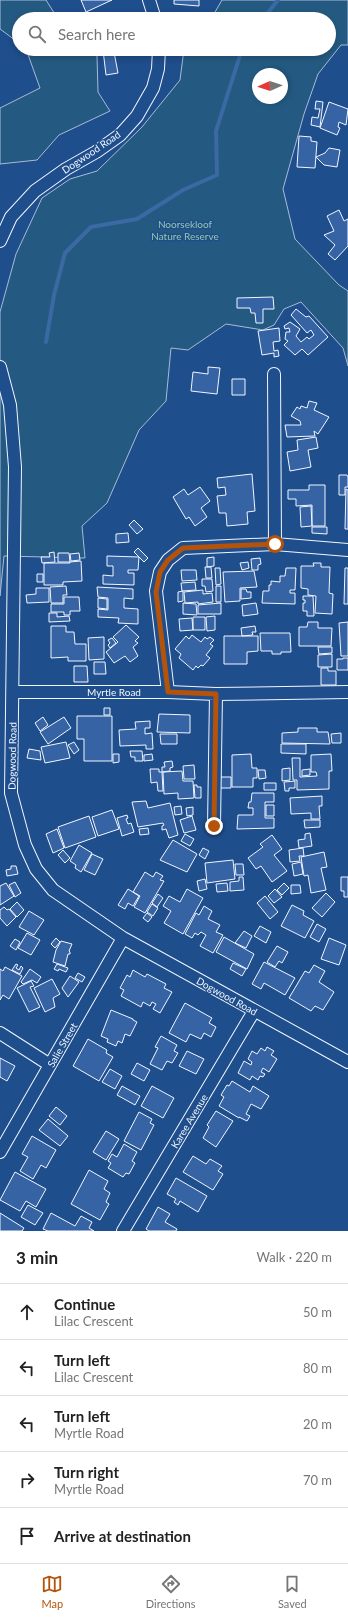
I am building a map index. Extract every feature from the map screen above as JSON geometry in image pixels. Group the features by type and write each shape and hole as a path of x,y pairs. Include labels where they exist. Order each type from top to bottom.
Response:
{"street":[{"path":"149,0 153,12"},
{"name":"Dogwood Road","path":"0,241 11,217 35,191 66,169 96,152 120,135 129,125 154,88 159,56"},
{"name":"Dogwood Road","path":"0,367 10,405 15,467 11,793 25,845 36,869 53,890 123,938 348,1062"},
{"path":"274,374 275,544"},
{"path":"168,692 156,592 160,572 168,560 183,548 275,544 348,550"},
{"name":"Myrtle Road","path":"13,692 168,692 216,694 348,692"},
{"path":"214,826 216,694"},
{"name":"Salie Street","path":"0,1152 123,938"},
{"name":"Karee Avenue","path":"123,1231 254,1010"},
{"path":"0,1033 50,1065"}],"green space":[{"path":"0,0 46,0 54,12 12,12 12,38 0,29"},
{"name":"Noorsekloof Nature Reserve","path":"222,0 348,0 348,45 341,45 336,51 336,12 215,12"},
{"path":"29,56 97,56 98,92 110,111 59,135 37,160 0,164 0,108 40,88"},
{"name":"Noorsekloof Nature Reserve","path":"183,56 332,56 318,74 304,114 283,189 295,239 339,285 348,291 348,366 343,348 301,302 284,309 274,325 263,330 226,324 188,350 171,348 166,401 139,430 107,503 82,526 85,558 4,556 0,596 0,312 16,254 42,198 70,179 97,171 142,127 180,80"}],"building":[{"path":"81,0 112,0 86,12"},
{"path":"174,0 199,0 199,6 174,4"},
{"path":"104,56 115,56 118,73 106,75"},
{"path":"316,101 323,102 320,127 311,125 312,117 318,118 320,109 315,109"},
{"path":"329,102 348,109 346,125 339,122 338,127 340,128 337,135 320,128"},
{"path":"299,136 311,137 311,141 317,142 315,168 297,167"},
{"path":"329,148 340,150 337,167 324,165 316,157 325,153"},
{"path":"339,210 344,221 348,219 348,246 335,260 328,254 335,245 324,235 334,231 327,216"},
{"path":"273,297 274,309 263,309 263,323 256,323 255,313 251,313 250,308 237,308 237,298"},
{"path":"296,309 306,317 309,316 328,337 308,355 302,349 295,355 284,345 288,341 285,339 286,332 290,332 289,328 285,329 284,326 290,322 300,329 296,336 301,342 307,337 309,339 314,335 311,330 307,333 291,315"},
{"path":"279,328 280,341 273,342 274,351 278,350 279,356 274,357 274,353 262,355 258,331"},
{"path":"208,367 220,368 217,394 191,391 193,372 208,374"},
{"path":"232,379 245,379 245,395 232,395"},
{"path":"309,401 317,403 314,410 329,417 318,434 314,431 315,436 287,437 285,425 301,425 300,421 291,416 297,407 300,409 301,406 307,408"},
{"path":"316,437 318,448 308,450 311,467 290,471 287,452 298,450 297,440"},
{"path":"252,474 255,511 247,512 248,524 227,526 226,513 219,513 217,496 226,495 225,487 218,488 217,478"},
{"path":"339,475 347,475 348,477 348,487 345,487 345,495 339,495"},
{"path":"309,485 325,485 325,526 312,526 312,505 296,506 296,499 288,499 288,490 309,490"},
{"path":"200,487 210,501 201,508 207,517 195,526 189,517 186,519 173,497 184,489 188,495"},
{"path":"346,489 348,490 348,529 345,529"},
{"path":"311,506 312,526 301,527 300,507"},
{"path":"134,520 143,529 137,534 129,525"},
{"path":"312,527 327,527 327,534 312,533"},
{"path":"128,533 129,542 116,543 116,534"},
{"path":"138,548 148,558 144,562 134,552"},
{"path":"54,552 55,562 42,563 41,557 50,557 49,553"},
{"path":"58,553 69,553 70,562 58,562"},
{"path":"79,553 80,560 71,561 70,554"},
{"path":"107,556 139,557 138,570 128,570 128,573 134,573 134,585 103,584 103,575 113,576 113,566 107,566"},
{"path":"214,557 214,566 207,567 207,558"},
{"path":"260,558 261,564 258,565 258,570 252,570 251,559"},
{"path":"81,561 82,581 63,582 63,585 44,585 44,563 70,563"},
{"path":"248,562 249,568 242,570 240,563"},
{"path":"313,563 321,563 321,567 330,567 329,593 333,594 332,614 315,613 316,596 308,595 308,589 301,588 301,566 314,566"},
{"path":"205,567 211,567 212,578 206,578"},
{"path":"215,568 220,568 221,584 216,585"},
{"path":"286,568 296,568 295,590 290,590 290,593 295,593 295,604 262,603 263,591 269,591 271,581 280,582 280,576 285,576"},
{"path":"345,568 348,568 348,604 344,604"},
{"path":"181,570 196,570 197,580 182,581"},
{"path":"254,571 257,587 240,588 240,601 225,602 223,572"},
{"path":"37,574 43,574 43,582 37,582"},
{"path":"202,579 212,579 213,591 206,592 205,586 202,586"},
{"path":"195,582 196,590 182,591 181,583"},
{"path":"66,586 67,595 63,595 63,603 51,603 50,587"},
{"path":"216,586 221,586 221,602 216,602"},
{"path":"97,587 133,589 133,599 124,598 124,608 138,609 138,624 118,623 119,618 98,617 98,609 108,610 108,598 98,597"},
{"path":"36,588 49,588 49,602 27,603 26,595 36,594"},
{"path":"241,589 246,589 247,592 251,592 251,598 241,599"},
{"path":"203,590 203,594 212,593 213,602 198,604 198,602 185,603 184,592"},
{"path":"183,591 183,601 178,602 178,592"},
{"path":"303,596 313,596 314,616 307,616 307,611 303,611 303,603 305,603 305,600 303,600"},
{"path":"64,597 79,597 80,611 70,611 70,615 64,615 64,612 51,612 51,604 64,604"},
{"path":"98,598 107,599 107,609 98,608"},
{"path":"183,603 196,604 197,615 183,614"},
{"path":"221,603 221,614 198,614 198,605"},
{"path":"256,603 258,614 243,616 242,605"},
{"path":"49,613 57,613 57,617 69,616 70,621 49,622"},
{"path":"215,616 215,630 207,631 206,617"},
{"path":"193,617 205,617 205,630 193,630"},
{"path":"192,618 193,630 180,631 179,619"},
{"path":"308,622 318,622 318,628 332,628 331,646 299,646 299,627 307,627"},
{"path":"348,622 348,656 341,656 339,623"},
{"path":"126,625 139,637 135,641 138,643 133,647 138,656 130,662 125,656 114,663 106,652 118,642 113,637"},
{"path":"51,626 66,626 66,632 74,632 75,644 86,644 86,661 68,661 68,657 51,658"},
{"path":"255,626 256,632 252,632 253,635 242,636 241,628"},
{"path":"260,633 290,633 291,652 272,654 272,651 261,651"},
{"path":"192,635 201,642 205,637 207,639 210,637 214,640 210,644 213,646 206,655 210,658 203,666 201,665 198,668 196,666 193,670 179,658 181,654 175,649 186,636 189,639"},
{"path":"224,636 258,636 258,651 247,652 247,664 224,664"},
{"path":"104,637 104,659 89,660 88,638"},
{"path":"112,638 116,643 110,648 108,645 110,643 108,640"},
{"path":"318,647 332,647 332,653 319,654"},
{"path":"332,654 332,667 318,667 318,655"},
{"path":"348,658 348,670 337,670 337,659"},
{"path":"94,662 105,662 106,674 94,674"},
{"path":"74,666 87,666 88,682 74,682"},
{"path":"321,668 328,668 328,671 336,671 336,685 321,685"},
{"path":"104,708 110,708 110,715 104,715"},
{"path":"159,714 190,715 190,733 157,732"},
{"path":"77,716 112,716 112,761 84,761 84,739 77,739"},
{"path":"43,717 48,725 40,731 35,723"},
{"path":"64,717 71,728 48,744 40,732"},
{"path":"150,721 150,728 145,728 145,734 152,733 153,749 146,749 146,745 120,746 119,730 136,729 135,722"},
{"path":"298,728 317,728 317,732 328,732 330,744 282,743 282,733 298,732"},
{"path":"341,733 341,743 332,743 331,734"},
{"path":"160,734 177,734 177,744 161,744"},
{"path":"66,742 70,758 45,763 41,747"},
{"path":"74,742 79,750 74,754 68,745"},
{"path":"281,744 306,744 306,754 281,753"},
{"path":"29,749 40,751 41,760 27,758"},
{"path":"130,751 142,751 143,761 135,761 135,757 131,757"},
{"path":"113,754 119,754 119,762 113,763"},
{"path":"152,754 153,760 144,761 144,755"},
{"path":"251,754 252,768 257,768 257,778 253,778 253,787 232,787 232,755"},
{"path":"331,754 332,771 329,771 329,789 297,790 297,780 293,780 292,758 300,758 300,777 317,776 316,772 311,772 311,755"},
{"path":"172,761 173,767 170,768 170,771 162,772 162,767 165,767 164,762"},
{"path":"194,765 195,779 184,779 183,766"},
{"path":"290,768 290,780 282,781 282,769"},
{"path":"150,769 159,769 159,772 162,772 163,791 158,791 157,782 151,783"},
{"path":"310,769 310,775 302,776 302,770"},
{"path":"258,770 265,770 266,778 259,779"},
{"path":"182,771 183,781 193,781 194,798 178,799 178,793 164,794 163,772"},
{"path":"219,777 231,777 231,788 219,788"},
{"path":"295,781 295,788 289,788 289,791 285,791 284,782"},
{"path":"264,783 276,783 276,790 264,790"},
{"path":"194,785 201,787 201,798 195,798"},
{"path":"252,793 274,793 274,802 265,802 265,818 274,818 274,828 237,829 238,815 253,815 253,808 248,808 249,802 251,802"},
{"path":"322,796 322,806 319,806 320,819 311,819 311,813 291,814 290,798"},
{"path":"146,801 148,808 170,803 178,835 169,838 166,829 162,830 162,826 164,825 163,823 138,827 132,802"},
{"path":"266,805 274,805 274,816 266,816"},
{"path":"181,806 182,814 175,815 174,807"},
{"path":"193,807 193,815 187,816 186,808"},
{"path":"112,810 119,829 98,836 92,817"},
{"path":"127,815 128,818 126,819 128,824 131,823 134,832 122,836 117,818"},
{"path":"89,816 96,837 65,848 58,827"},
{"path":"192,816 196,830 184,833 180,820"},
{"path":"304,820 320,820 320,827 305,828"},
{"path":"148,828 149,834 140,835 139,829"},
{"path":"57,829 64,848 53,853 46,834"},
{"path":"310,833 312,846 299,848 298,840 305,839 305,834"},
{"path":"185,834 194,839 190,846 181,841"},
{"path":"272,835 282,849 274,855 287,871 272,882 261,866 256,869 248,858 263,847 260,844"},
{"path":"173,840 197,854 187,872 160,860"},
{"path":"79,845 92,853 81,872 75,868 76,865 70,861"},
{"path":"203,848 209,851 205,859 199,855"},
{"path":"303,848 304,856 299,856 300,861 290,862 289,850"},
{"path":"63,850 70,858 65,863 58,855"},
{"path":"324,852 327,867 321,868 326,890 311,893 308,875 304,876 301,857"},
{"path":"92,854 103,859 95,875 84,870"},
{"path":"233,860 235,879 207,883 205,863"},
{"path":"301,862 303,874 294,876 292,864"},
{"path":"235,864 243,864 244,875 236,875"},
{"path":"11,866 16,866 18,874 7,876 6,870 11,869"},
{"path":"145,872 153,877 156,872 163,876 160,880 164,881 145,913 134,907 140,896 133,892"},
{"path":"239,877 243,877 244,890 230,891 230,882 239,881"},
{"path":"341,877 348,877 348,897 344,897 344,891 341,891"},
{"path":"205,879 207,889 199,891 197,881"},
{"path":"15,882 21,893 15,897 9,885"},
{"path":"6,883 14,896 0,905 0,886"},
{"path":"227,883 228,891 217,892 216,884"},
{"path":"284,883 289,888 282,895 277,890"},
{"path":"291,885 300,885 301,893 291,894"},
{"path":"128,889 139,896 133,906 128,903 125,909 118,905"},
{"path":"187,889 203,898 183,934 164,923 171,911 163,906 169,896 180,902"},
{"path":"275,889 282,897 274,903 268,896"},
{"path":"326,893 335,902 322,917 312,908"},
{"path":"158,894 163,898 157,907 152,903"},
{"path":"265,896 278,912 270,919 257,903"},
{"path":"17,902 24,910 17,917 10,909"},
{"path":"152,904 158,908 153,916 147,912"},
{"path":"292,905 304,911 303,915 314,921 305,938 281,926"},
{"path":"204,906 212,911 208,919 220,925 216,932 223,935 213,953 200,946 206,935 201,932 198,935 195,933 192,938 185,934 196,913 199,915"},
{"path":"4,907 7,910 9,909 16,917 7,926 0,918 0,910"},
{"path":"29,911 44,920 34,935 19,927"},
{"path":"147,913 152,917 148,922 143,918"},
{"path":"317,924 326,929 319,942 310,937"},
{"path":"260,926 271,932 266,943 254,936"},
{"path":"244,931 252,936 246,948 235,943"},
{"path":"27,933 40,940 31,955 18,948"},
{"path":"224,937 254,954 247,969 216,952"},
{"path":"56,938 60,942 55,948 51,944"},
{"path":"329,938 346,945 339,965 321,959"},
{"path":"15,939 20,942 16,950 10,946"},
{"path":"61,941 72,944 65,966 53,962 56,950"},
{"path":"277,946 288,952 282,963 279,961 275,967 267,962"},
{"path":"264,962 295,978 285,995 264,983 261,989 252,984"},
{"path":"233,963 246,969 242,976 230,969"},
{"path":"16,964 18,965 16,968 19,970 21,966 23,968 20,974 12,970"},
{"path":"57,964 68,968 66,972 59,969 58,971 54,969"},
{"path":"314,965 325,971 319,982 334,992 323,1010 315,1006 311,1011 289,998 305,971 309,973"},
{"path":"5,967 22,976 9,999 3,995 0,1000 0,969 3,971"},
{"path":"30,969 41,977 37,983 32,980 23,984 21,982"},
{"path":"133,970 145,977 147,974 166,984 164,988 172,992 160,1013 153,1009 156,1004 152,1002 150,1006 143,1002 141,1007 121,996 124,990 120,988 127,975 130,977"},
{"path":"78,973 85,977 82,982 75,978"},
{"path":"70,976 79,982 68,997 62,988"},
{"path":"52,979 60,994 53,998 55,1007 45,1012 34,988"},
{"path":"31,981 34,986 30,987 40,1007 29,1012 17,988"},
{"path":"185,1003 212,1018 209,1023 216,1027 211,1037 204,1033 201,1039 190,1034 186,1042 169,1033"},
{"path":"111,1010 137,1022 130,1036 125,1034 122,1043 118,1041 116,1046 107,1042 108,1039 101,1036"},
{"path":"161,1036 177,1045 174,1051 178,1053 172,1063 167,1061 162,1070 150,1064 158,1048 155,1047"},
{"path":"88,1039 107,1050 106,1053 113,1057 99,1081 73,1066"},
{"path":"267,1047 274,1051 271,1055 277,1059 269,1072 263,1068 261,1072 265,1074 263,1077 260,1076 258,1080 252,1076 250,1080 238,1073 244,1061 251,1065 252,1062 248,1059 252,1051 257,1054 261,1048 265,1051"},
{"path":"187,1051 204,1059 196,1074 179,1066"},
{"path":"0,1058 15,1066 7,1081 0,1077"},
{"path":"137,1063 150,1070 144,1081 131,1074"},
{"path":"110,1069 122,1076 115,1089 102,1082"},
{"path":"232,1081 250,1092 253,1086 269,1096 261,1109 251,1104 246,1114 250,1116 247,1121 219,1106 224,1097 221,1095 227,1085 229,1086"},
{"path":"122,1086 140,1096 135,1105 117,1095"},
{"path":"152,1086 174,1098 163,1118 141,1106"},
{"path":"56,1107 67,1116 60,1125 49,1116"},
{"path":"216,1111 233,1121 216,1147 203,1138 209,1127 207,1125"},
{"path":"139,1112 152,1119 150,1123 154,1125 141,1150 124,1141"},
{"path":"48,1119 68,1136 60,1146 39,1130"},
{"path":"106,1131 119,1139 106,1160 93,1152"},
{"path":"32,1136 56,1150 46,1168 41,1165 33,1179 20,1171 28,1157 22,1154"},
{"path":"124,1144 137,1152 132,1161 135,1163 129,1174 126,1173 123,1177 108,1168 111,1163 108,1161 112,1154 117,1157"},
{"path":"193,1156 206,1164 210,1159 222,1166 218,1171 223,1174 213,1190 183,1172"},
{"path":"89,1170 108,1181 104,1189 110,1193 106,1202 109,1204 100,1220 71,1204"},
{"path":"15,1172 46,1189 36,1207 26,1201 20,1211 0,1200"},
{"path":"176,1178 207,1196 198,1212 180,1201 178,1205 174,1202 176,1199 167,1194"},
{"path":"28,1205 43,1213 35,1225 21,1217"},
{"path":"158,1207 170,1214 165,1222 177,1229 176,1231 149,1231 146,1229"},
{"path":"0,1213 24,1228 22,1231 0,1231"},
{"path":"51,1213 75,1226 81,1216 92,1222 89,1228 94,1231 48,1231 43,1229"}],"waterway":[{"path":"269,12 278,0"},
{"path":"46,342 54,295 65,253 91,227 137,219 183,190 217,175 216,131 240,56"}],"route":[{"path":"214,826 216,694 168,692 156,592 160,572 168,560 183,548 275,544"}]}
